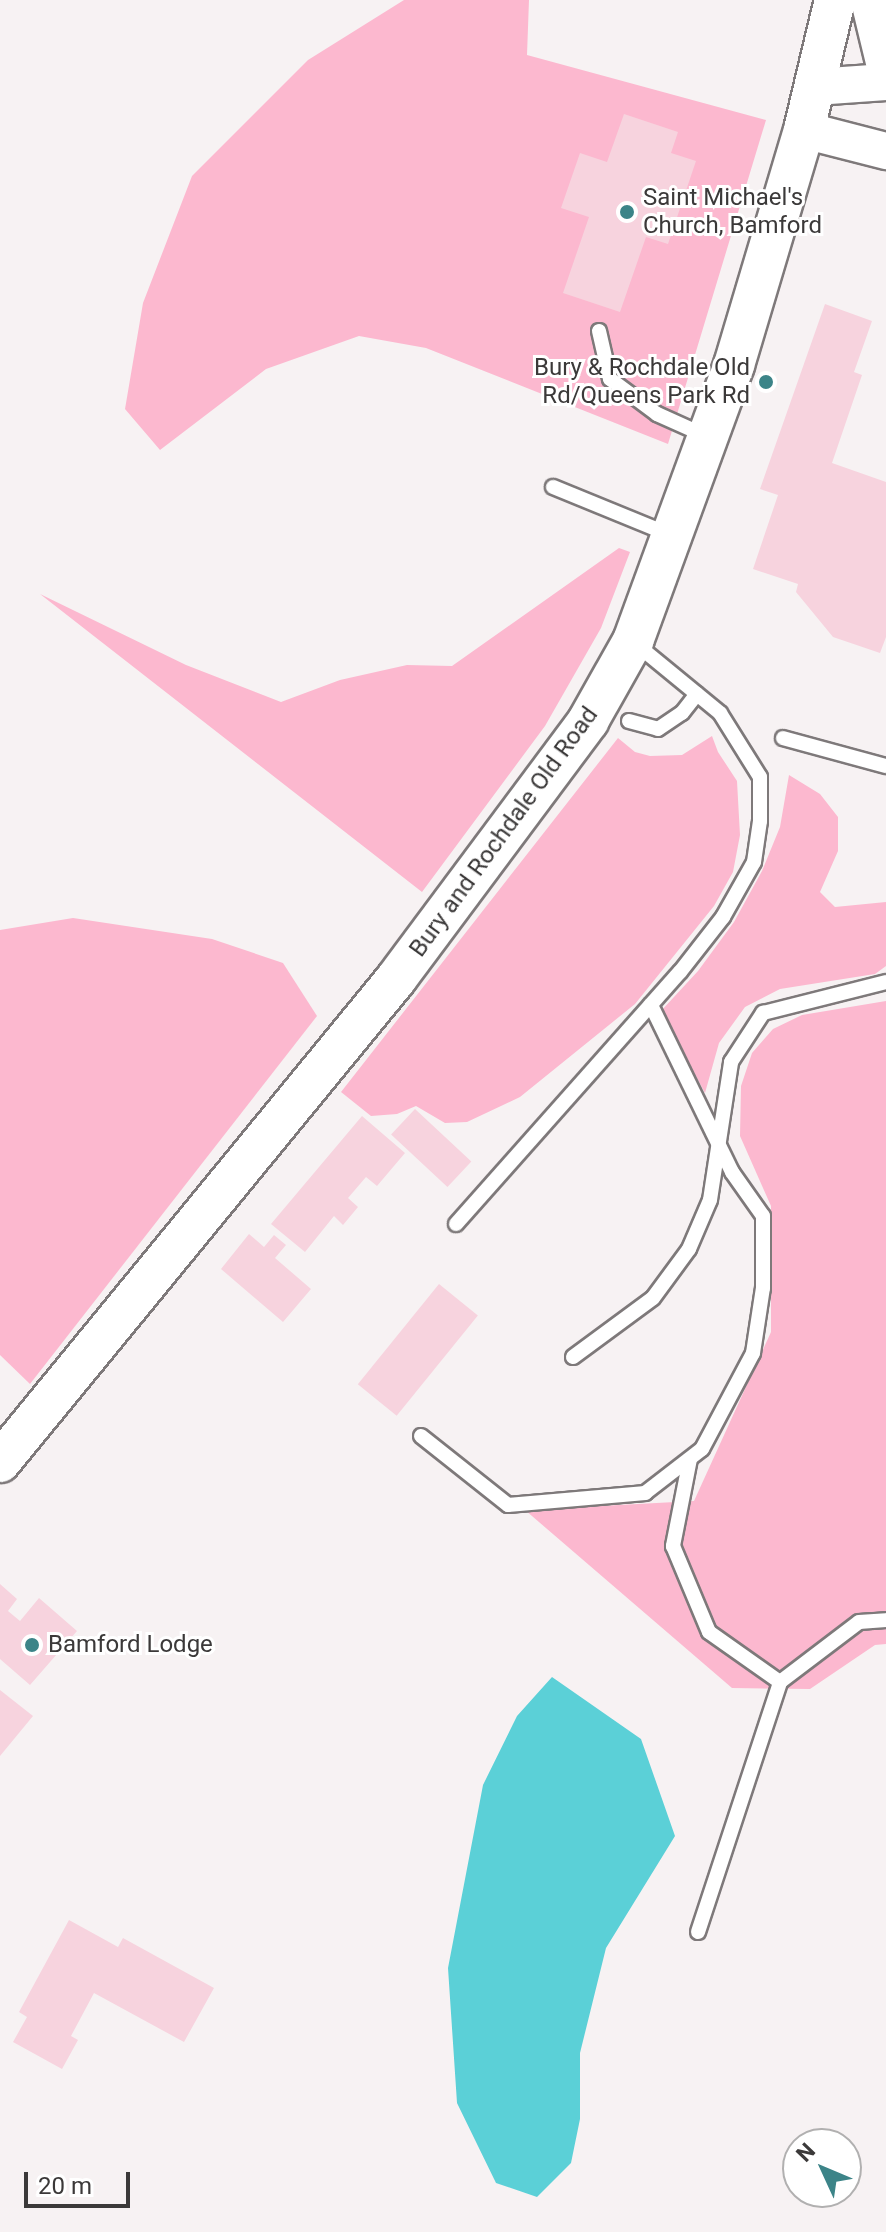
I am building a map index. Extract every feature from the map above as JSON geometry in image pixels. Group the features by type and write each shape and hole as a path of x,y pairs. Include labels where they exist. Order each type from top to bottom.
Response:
{"main road":[{"name":"Bury and Rochdale Old Road","path":"0,1462 396,979 588,721 633,641 734,365 804,130 835,0"},
{"path":"871,0 886,62"}],"street":[{"path":"815,87 886,82"},
{"path":"804,130 886,151"}],"lane":[{"path":"599,331 610,379 657,414 708,437"},
{"path":"553,487 672,536"},
{"path":"456,1224 651,1005 723,917 754,862 760,821 760,777 720,713 633,641"},
{"path":"629,721 658,729 682,713 697,694"},
{"path":"783,738 886,766"},
{"path":"573,1357 653,1298 689,1249 710,1200 731,1062 763,1013 886,982"},
{"path":"421,1436 508,1505 645,1493 702,1449 753,1353 763,1288 763,1216 732,1172 651,1005"},
{"path":"690,1459 673,1546 709,1632 780,1682"},
{"path":"698,1932 780,1682 859,1622 886,1620"}],"shaded area":[{"path":"404,0 529,0 527,55 766,120 668,444 426,348 359,336 266,369 160,450 125,409 143,303 192,176 308,60"},
{"path":"619,548 630,552 601,628 545,726 422,892 40,594 186,665 281,702 340,680 407,665 452,666"},
{"path":"712,736 718,752 737,781 740,835 733,872 714,906 635,1004 520,1097 467,1122 445,1123 416,1106 397,1114 371,1116 341,1092 618,738 635,752 650,756 682,755"},
{"path":"789,775 820,794 838,817 838,851 820,892 835,907 886,902 886,966 875,974 780,989 745,1007 719,1043 705,1093 661,1011 698,971 734,922 762,871 780,827"},
{"path":"73,918 212,939 283,963 317,1016 30,1384 0,1355 0,930"},
{"path":"886,1001 886,1644 875,1645 810,1689 732,1688 525,1510 694,1501 771,1332 771,1206 740,1136 741,1086 752,1053 773,1029 802,1015"}],"water":[{"path":"552,1677 641,1739 675,1836 606,1948 580,2053 580,2119 571,2163 537,2197 496,2183 457,2103 448,1968 483,1785 517,1716"}],"building":[{"name":"Saint Michael's Church, Bamford","path":"624,114 678,132 671,153 696,161 668,244 646,237 620,312 563,293 589,217 561,208 580,153 607,162"},
{"path":"825,304 872,321 854,372 862,375 832,463 886,482 886,637 880,653 833,637 796,592 798,584 753,569 778,495 760,489"},
{"path":"415,1109 471,1162 447,1187 391,1135"},
{"path":"362,1116 405,1153 377,1186 366,1177 348,1198 358,1207 343,1225 334,1216 305,1252 271,1224"},
{"path":"249,1234 264,1247 274,1235 286,1245 275,1258 311,1289 283,1322 221,1269"},
{"path":"439,1284 478,1315 397,1416 358,1384"},
{"name":"Bamford Lodge","path":"0,1584 17,1599 8,1611 20,1621 39,1598 77,1631 30,1685 0,1659"},
{"path":"0,1690 33,1716 0,1756"},
{"path":"69,1920 118,1947 123,1938 214,1988 184,2042 94,1993 71,2036 78,2040 62,2069 13,2042 27,2017 19,2012"}],"place":[{"name":"Saint Michael's Church, Bamford","path":"627,212"},
{"name":"Bury & Rochdale Old Rd/Queens Park Rd","path":"766,382"},
{"name":"Bamford Lodge","path":"32,1645"}]}
